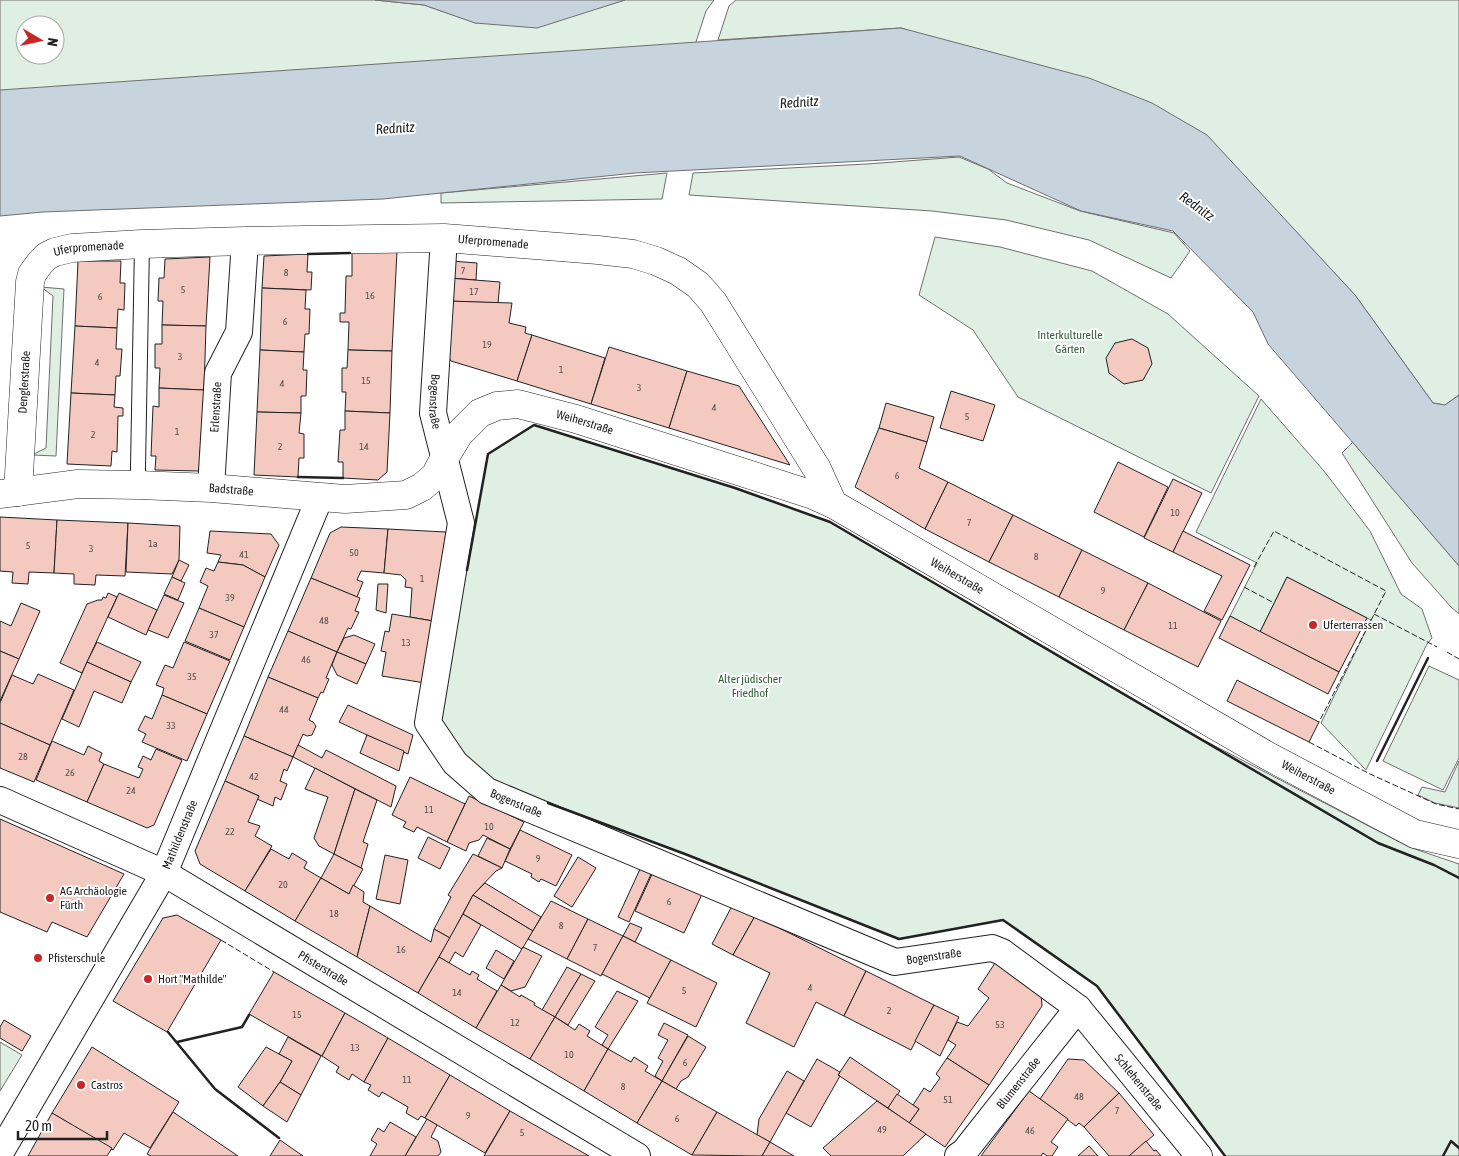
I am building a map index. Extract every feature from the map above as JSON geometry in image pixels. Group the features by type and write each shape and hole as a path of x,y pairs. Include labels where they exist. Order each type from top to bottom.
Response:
{"street":[{"name":"Uferpromenade","path":"32,274 47,256 55,252 72,248 142,244 444,238 633,254 656,261 678,271 698,284 713,302 817,469 833,504"},
{"name":"Bogenstraße","path":"444,238 433,413 461,523 428,722 455,764 487,791 895,962 992,948 1002,952 1078,1008"},
{"name":"Erlenstraße","path":"211,488 218,373 240,332 245,241"},
{"name":"Denglerstraße","path":"9,493 32,274"},
{"name":"Weiherstraße","path":"445,457 459,434 480,413 497,406 518,404 576,419 813,495 833,504 1268,756 1415,834 1459,844"},
{"name":"Badstraße","path":"9,493 78,484 211,488 345,499 406,495 422,487 435,476 445,457"},
{"name":"Mathildenstraße","path":"0,1153 164,872 320,497"},
{"name":"Pfisterstraße","path":"0,800 164,872 637,1156"},
{"name":"Blumenstraße","path":"958,1156 970,1144 1078,1008"},
{"name":"Schlehenstraße","path":"1078,1008 1198,1156"}],"lane":[{"path":"139,485 142,244"}],"green space":[{"path":"0,0 375,0 424,5 476,23 603,6 625,0 714,0 706,11 695,45 0,93"},
{"path":"736,0 1459,0 1459,395 1445,405 1433,403 1355,295 1207,136 901,28 718,40 729,6"},
{"path":"959,157 988,169 1007,183 1080,211 1174,233 1190,251 1171,278 1089,240 1006,220 932,211 689,195 693,173"},
{"path":"667,173 662,199 441,203 441,193"},
{"name":"Interkulturelle Gärten","path":"935,237 1000,247 1092,271 1168,314 1259,396 1211,493 1018,397 973,330 919,295"},
{"path":"41,287 64,289 56,456 32,455 46,448 53,296"},
{"path":"1261,399 1324,471 1370,531 1401,594 1422,609 1432,638 1427,644 1366,770 1321,723 1371,620 1287,577 1260,632 1230,616 1257,563 1196,532"},
{"name":"Alter jüdischer Friedhof","path":"534,425 735,488 830,522 1192,734 1409,847 1459,864 1459,1156 1225,1156 1097,986 1003,920 899,939 685,854 491,781 464,756 439,721 488,454"},
{"path":"1353,442 1459,566 1459,614 1412,563 1342,453"},
{"path":"1429,666 1459,680 1459,758 1443,790 1383,761"},
{"path":"1459,761 1459,808 1435,803 1418,795 1422,787 1445,792"},
{"path":"0,1042 22,1055 0,1091"}],"water":[{"path":"375,0 625,0 537,28 475,23 424,5"},
{"name":"Rednitz","path":"901,28 1089,78 1152,103 1207,135 1355,295 1433,403 1445,405 1459,395 1459,566 1268,344 1253,312 1173,231 1081,211 960,156 635,173 383,199 43,212 0,216 0,90"}],"building":[{"path":"397,251 392,351 348,350 349,322 340,322 340,313 345,313 346,276 352,276 352,253"},
{"path":"308,254 307,272 312,272 311,290 262,288 264,256"},
{"path":"210,257 206,326 162,325 163,301 158,301 159,278 164,278 165,259"},
{"path":"78,261 121,261 120,283 125,283 124,310 118,309 117,328 75,326"},
{"path":"451,261 477,263 476,280 449,278"},
{"path":"449,278 500,282 498,303 448,301"},
{"path":"262,288 306,290 305,309 310,309 309,334 305,334 304,352 260,350"},
{"path":"448,301 512,303 509,323 526,327 525,333 532,335 517,381 451,361 445,352"},
{"path":"162,325 206,326 204,390 159,388 160,368 155,368 155,344 162,344"},
{"path":"75,326 117,328 116,349 122,349 120,376 116,376 115,395 71,393"},
{"path":"532,335 605,358 591,404 517,381"},
{"path":"1132,339 1148,348 1152,364 1143,380 1124,384 1109,373 1106,358 1115,343"},
{"path":"609,347 687,371 669,428 591,404"},
{"path":"260,350 304,352 303,370 307,370 306,396 301,396 301,413 257,412"},
{"path":"348,350 392,351 390,413 345,411 346,392 342,392 342,368 347,368"},
{"path":"687,371 739,386 790,465 669,428"},
{"path":"159,388 204,390 199,471 155,470 156,456 151,456 153,406 159,407"},
{"path":"951,391 995,405 983,441 940,428"},
{"path":"71,393 115,395 114,407 123,408 123,416 118,416 117,452 112,451 111,466 67,464"},
{"path":"886,403 934,417 927,442 879,428"},
{"path":"345,411 390,413 387,472 378,480 343,478 343,462 338,462 340,430 345,430"},
{"path":"257,412 301,413 299,433 304,434 304,458 299,458 298,477 254,475"},
{"path":"879,428 927,442 919,468 948,482 925,529 855,487"},
{"path":"1118,462 1168,487 1144,537 1094,512"},
{"path":"1173,479 1202,493 1173,552 1144,538"},
{"path":"948,482 1013,515 989,562 925,529"},
{"path":"1013,515 1082,550 1059,597 989,562"},
{"path":"0,517 57,520 54,573 29,572 28,584 12,583 13,572 0,571"},
{"path":"57,520 128,523 125,576 96,575 95,585 74,584 74,574 54,573"},
{"path":"128,523 180,526 179,560 172,574 126,572"},
{"path":"341,527 388,529 384,573 361,571 357,580 363,582 357,597 311,578 330,533"},
{"path":"388,529 446,532 433,621 410,617 412,588 405,587 406,580 401,575 384,573"},
{"path":"210,531 271,534 279,545 265,577 243,565 218,562 221,555 207,553"},
{"path":"1183,531 1250,565 1222,620 1204,611 1222,576 1173,552"},
{"path":"1082,550 1148,583 1124,630 1059,597"},
{"path":"179,560 189,565 181,581 172,577"},
{"path":"218,562 243,565 265,577 244,627 199,608 208,586 200,582 206,568 214,571"},
{"path":"172,577 185,583 178,600 164,594"},
{"name":"Uferterrassen","path":"1287,577 1367,618 1339,672 1260,632"},
{"path":"311,578 360,598 355,611 359,612 351,629 348,628 337,652 288,631"},
{"path":"1148,583 1221,621 1198,667 1124,630"},
{"path":"378,584 388,584 386,613 376,610"},
{"path":"108,593 117,597 82,673 60,663 87,604 102,600 103,597 106,598"},
{"path":"119,593 157,610 146,635 108,617"},
{"path":"164,595 184,603 168,638 148,630"},
{"path":"21,603 40,611 19,659 0,651 0,621 11,626"},
{"path":"199,608 244,627 230,660 185,641"},
{"path":"392,614 433,621 425,683 382,676 386,652 381,651 385,631 389,632"},
{"path":"1230,616 1339,672 1328,694 1219,638"},
{"path":"288,631 337,652 326,678 329,679 323,693 321,692 318,698 268,677"},
{"path":"354,635 375,644 366,664 337,652 344,638"},
{"path":"97,642 141,662 131,682 87,662"},
{"path":"184,642 230,661 207,714 162,695 164,688 156,685 165,665 173,668"},
{"path":"0,651 19,659 0,701"},
{"path":"337,652 366,664 357,684 337,675 332,665"},
{"path":"87,662 131,682 122,703 94,691 79,727 62,719"},
{"path":"38,674 74,690 50,745 0,723 0,703 12,675 33,684"},
{"path":"268,677 318,698 309,720 316,726 312,735 307,736 303,734 293,757 244,736"},
{"path":"1237,680 1319,722 1309,742 1227,701"},
{"path":"162,695 207,714 187,761 142,742 146,734 138,730 145,716 152,719"},
{"path":"348,705 413,735 408,754 339,722"},
{"path":"0,723 50,745 34,782 0,768"},
{"path":"367,735 404,751 399,771 360,753"},
{"path":"244,736 293,757 287,771 284,769 280,781 287,784 281,800 275,797 273,806 257,799 259,796 225,781"},
{"path":"52,741 84,755 88,746 102,753 99,761 104,764 87,802 36,780"},
{"path":"298,745 322,758 326,750 396,786 391,807 293,757"},
{"path":"156,749 182,760 154,825 147,828 87,802 104,764 139,778 143,769 138,767 143,756 151,760"},
{"path":"315,768 355,789 334,854 319,846 314,838 328,797 305,789"},
{"path":"410,777 465,804 447,842 417,827 414,832 403,827 406,822 392,815"},
{"path":"225,781 259,796 248,822 260,826 255,836 272,846 245,891 200,864 195,851"},
{"path":"355,789 377,800 363,842 368,844 361,868 334,854"},
{"path":"469,796 524,822 510,849 483,835 479,840 469,843 466,851 447,842"},
{"path":"0,819 124,874 87,937 52,922 47,932 0,912"},
{"path":"520,830 572,855 556,886 541,879 539,882 531,877 532,874 505,861"},
{"path":"428,837 450,848 440,869 418,858"},
{"path":"487,838 510,849 502,868 478,856"},
{"path":"271,849 289,859 292,853 307,862 304,868 321,878 295,921 245,891"},
{"path":"334,854 363,869 349,894 321,878"},
{"path":"473,854 502,868 496,871 473,895 450,938 434,929 451,897 448,895"},
{"path":"385,855 408,860 400,904 376,899"},
{"path":"578,857 596,868 572,907 554,896"},
{"path":"641,867 652,872 629,922 618,917"},
{"path":"654,870 703,892 684,933 635,911"},
{"path":"321,878 349,894 353,885 364,892 363,902 370,906 357,957 295,921"},
{"path":"485,883 541,917 533,931 473,895"},
{"path":"473,895 533,931 522,949 463,914"},
{"path":"551,901 588,919 567,959 528,939"},
{"path":"733,904 755,916 733,955 712,944"},
{"path":"370,906 431,942 434,929 450,938 418,993 357,957"},
{"path":"463,914 481,925 463,957 455,952 449,963 439,957"},
{"path":"177,915 221,940 167,1032 113,1001 163,918"},
{"path":"755,916 866,971 844,1016 816,1002 794,1047 746,1023 770,973 733,955"},
{"path":"588,919 623,936 601,976 567,959"},
{"path":"630,923 642,928 635,942 623,936"},
{"path":"623,936 671,960 650,998 602,974"},
{"path":"523,947 542,956 525,987 511,991 501,985"},
{"path":"496,950 514,961 504,979 486,968"},
{"path":"439,957 470,975 472,971 479,975 477,979 497,991 476,1028 418,993"},
{"path":"671,960 717,983 696,1027 647,1003"},
{"path":"997,960 1041,992 1042,1006 989,1085 947,1058 956,1045 948,1040 957,1022 968,1026 989,998 978,989"},
{"path":"567,967 581,974 555,1017 542,1010"},
{"path":"866,971 934,1005 911,1050 844,1016"},
{"path":"274,972 345,1013 322,1056 249,1014"},
{"path":"581,974 595,981 568,1025 555,1017"},
{"path":"501,985 520,997 521,995 535,1003 534,1005 555,1017 530,1059 476,1028"},
{"path":"617,991 638,1001 608,1049 602,1045 608,1035 595,1027"},
{"path":"934,1005 959,1017 940,1056 915,1041"},
{"path":"345,1013 388,1038 364,1082 352,1074 349,1080 336,1072 339,1067 322,1056"},
{"path":"555,1017 575,1030 579,1024 590,1031 587,1036 608,1049 584,1091 530,1059"},
{"path":"4,1020 31,1036 22,1051 0,1038 0,1027"},
{"path":"664,1023 688,1035 662,1081 655,1076 663,1061 658,1058 668,1040 658,1035"},
{"path":"688,1036 706,1047 688,1077 681,1081 676,1089 662,1081"},
{"path":"288,1037 321,1056 301,1095 280,1082 292,1061 279,1054"},
{"path":"388,1038 450,1075 425,1118 421,1116 418,1120 406,1113 408,1107 382,1092 379,1097 368,1090 371,1085 364,1082"},
{"path":"92,1047 179,1102 150,1148 124,1133 113,1150 52,1113"},
{"path":"266,1047 292,1061 263,1106 238,1087"},
{"path":"608,1049 631,1062 634,1057 648,1066 645,1071 662,1081 637,1123 584,1091"},
{"path":"850,1057 900,1091 888,1108 838,1075"},
{"path":"947,1058 989,1085 945,1147 909,1123 919,1109 913,1105 924,1088 930,1092 940,1078 936,1074"},
{"path":"817,1059 840,1072 838,1075 840,1076 811,1127 786,1113"},
{"path":"1068,1059 1084,1060 1119,1093 1084,1127 1079,1123 1076,1126 1040,1099"},
{"path":"787,1071 804,1081 770,1142 757,1135 759,1119"},
{"path":"450,1075 510,1111 485,1153 425,1118"},
{"path":"662,1081 717,1112 692,1155 637,1123"},
{"path":"280,1082 301,1095 287,1122 263,1106"},
{"path":"1029,1091 1068,1119 1051,1142 1058,1147 1052,1156 1047,1156 1043,1153 1041,1156 981,1156"},
{"path":"1119,1093 1154,1135 1129,1156 1109,1156 1084,1127"},
{"path":"897,1094 919,1109 909,1123 888,1108"},
{"path":"877,1101 926,1134 903,1156 831,1156 823,1148"},
{"path":"510,1111 589,1156 484,1156"},
{"path":"173,1112 238,1156 151,1156 147,1154"},
{"path":"717,1112 770,1142 762,1156 692,1155"},
{"path":"52,1113 112,1148 107,1156 28,1156"},
{"path":"427,1119 437,1125 431,1137 438,1141 441,1152 438,1156 405,1156"},
{"path":"390,1122 416,1137 405,1156 370,1156 377,1144 371,1140 378,1128 384,1132"},
{"path":"280,1140 303,1156 270,1156"},
{"path":"1146,1141 1161,1156 1129,1156"},
{"path":"770,1142 794,1156 762,1156"},
{"path":"1089,1146 1098,1156 1078,1156"}],"fence":[{"path":"1254,567 1274,531 1386,591 1319,722"},
{"path":"1244,587 1274,603"},
{"path":"1374,614 1437,647"},
{"path":"1447,652 1459,659"},
{"path":"1309,742 1370,774 1436,804 1459,809"},
{"path":"221,940 274,972"}],"wall":[{"path":"308,254 350,253"},
{"path":"467,570 488,454 534,425 735,488 830,522 1378,843 1434,865 1459,878"},
{"path":"298,477 343,478"},
{"path":"1377,761 1428,658"},
{"path":"548,803 685,854 899,939 1003,920 1097,986 1225,1156"},
{"path":"177,1042 242,1027 249,1015"},
{"path":"168,1032 215,1089 279,1138"},
{"path":"1443,1156 1451,1141 1459,1148"}],"place":[{"name":"Uferterrassen","path":"1313,625"},
{"name":"AG Archäologie Fürth","path":"50,898"},
{"name":"Pfisterschule","path":"38,958"},
{"name":"Hort \"Mathilde\"","path":"148,979"},
{"name":"Castros","path":"81,1085"}]}
